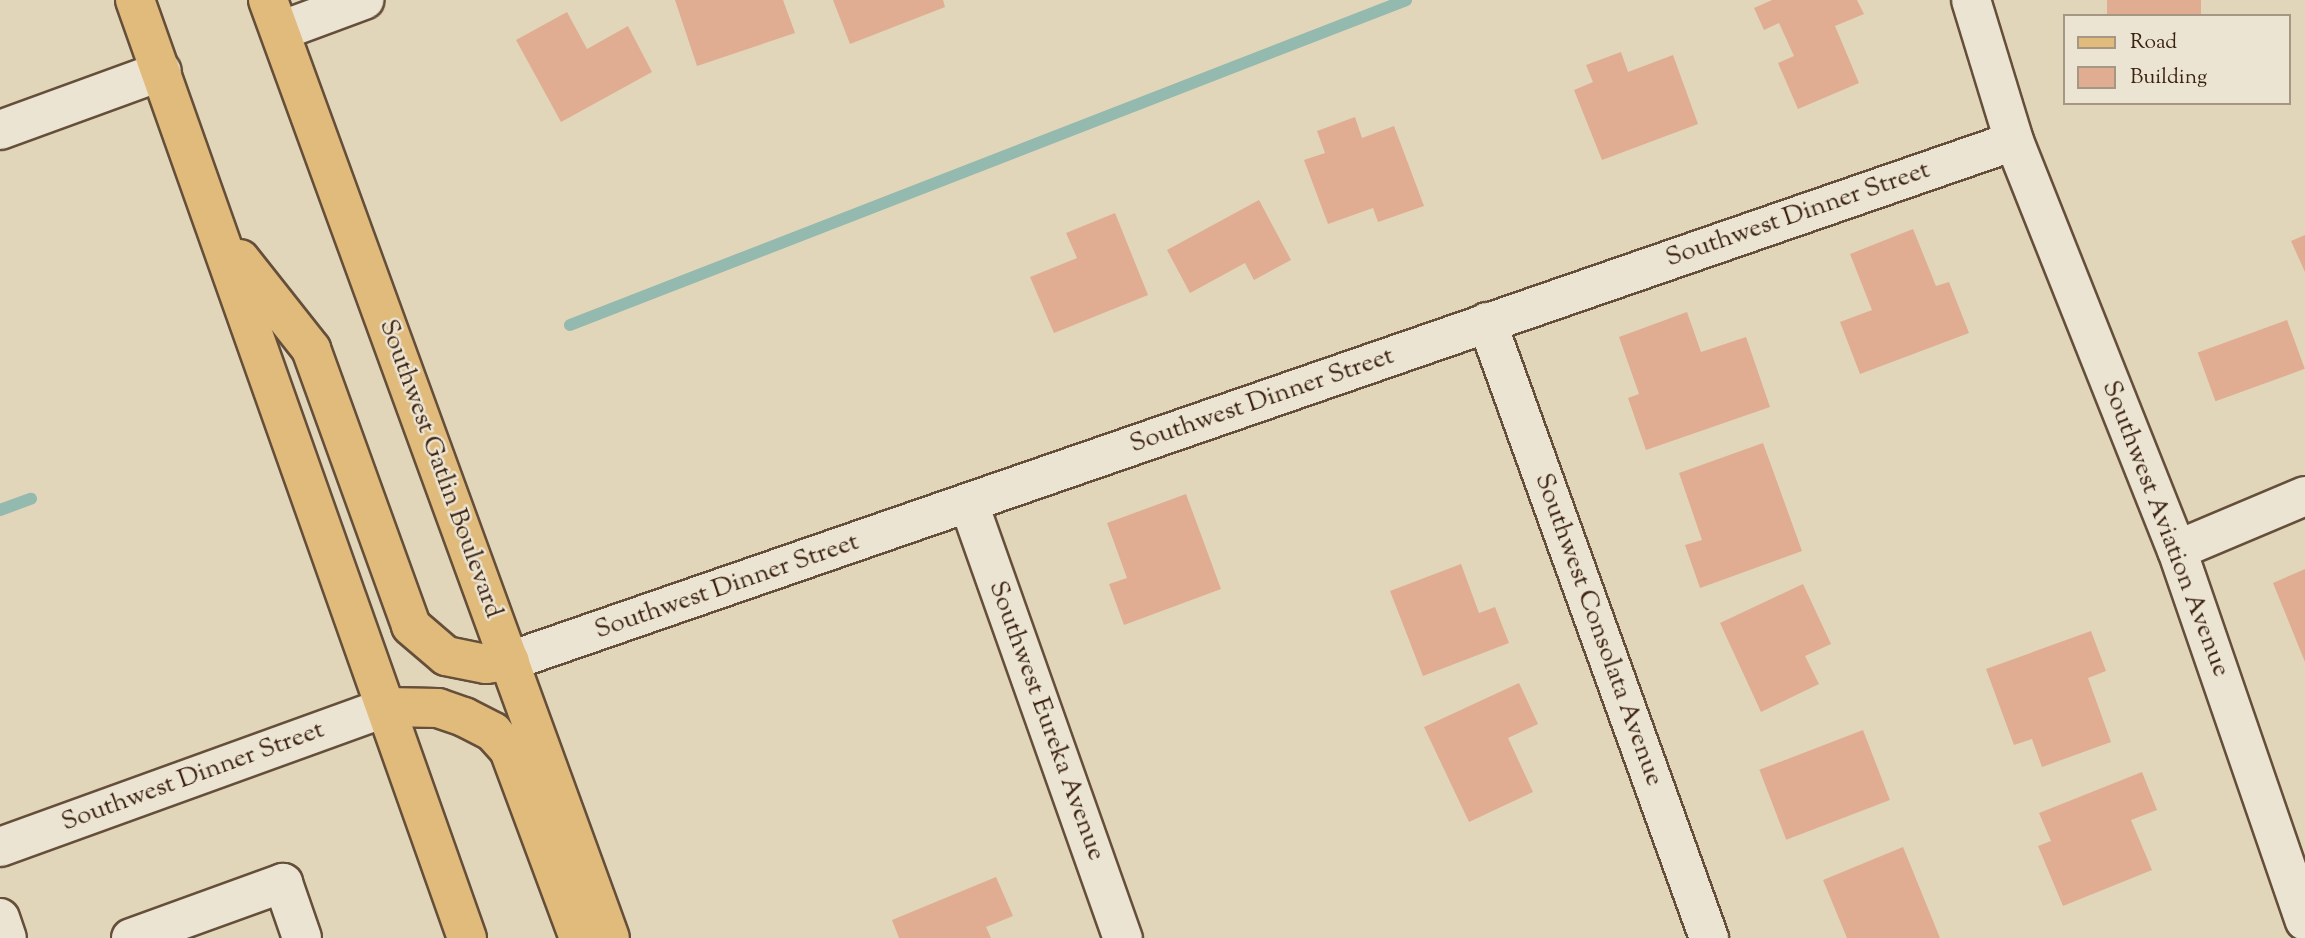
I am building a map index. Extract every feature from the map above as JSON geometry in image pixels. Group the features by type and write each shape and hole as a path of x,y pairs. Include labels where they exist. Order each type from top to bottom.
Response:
{"main road":[{"path":"135,0 222,235 467,938"},
{"name":"Southwest Gatlin Boulevard","path":"274,15 610,938"},
{"path":"222,235 311,349 411,626 446,656 486,664 510,661"},
{"path":"387,707 438,708 464,717 493,732 509,750 579,938"},
{"path":"429,829 443,938"}],"street":[{"path":"274,15 364,0"},
{"name":"Southwest Aviation Avenue","path":"1971,0 2014,141 2177,550 2305,920"},
{"path":"0,130 162,71"},
{"name":"Southwest Dinner Street","path":"510,661 2014,141"},
{"name":"Southwest Consolata Avenue","path":"1487,322 1709,938"},
{"path":"2177,550 2305,496"},
{"name":"Southwest Eureka Avenue","path":"969,504 1123,938"},
{"name":"Southwest Dinner Street","path":"0,847 387,707"},
{"path":"131,938 283,883 302,938"},
{"path":"0,918 7,938"}],"building":[{"path":"675,0 783,0 795,33 697,66"},
{"path":"833,0 943,0 945,7 850,44"},
{"path":"1772,0 1857,0 1864,14 1835,26 1859,83 1798,109 1778,63 1794,56 1779,23 1764,30 1754,8"},
{"path":"2107,0 2201,0 2201,14 2107,14"},
{"path":"567,12 587,49 628,26 652,72 561,122 516,40"},
{"path":"1621,52 1628,72 1673,55 1698,124 1602,160 1574,90 1593,82 1586,65"},
{"path":"1355,117 1362,138 1394,126 1424,206 1378,222 1373,208 1328,224 1304,160 1325,153 1317,131"},
{"path":"1259,200 1291,260 1254,280 1245,263 1190,293 1167,250"},
{"path":"1115,213 1148,295 1054,333 1030,277 1077,258 1066,233"},
{"path":"1913,229 1936,286 1949,282 1969,333 1860,374 1840,322 1872,310 1850,254"},
{"path":"2305,235 2305,272 2291,241"},
{"path":"1687,312 1701,352 1746,337 1770,407 1646,450 1628,398 1639,394 1619,337"},
{"path":"2287,320 2305,369 2216,401 2198,352"},
{"path":"1763,443 1802,551 1700,588 1685,545 1702,540 1679,473"},
{"path":"1186,494 1221,589 1124,625 1109,584 1127,578 1107,523"},
{"path":"1461,564 1479,613 1495,607 1509,643 1423,676 1390,591"},
{"path":"2305,569 2305,662 2273,583"},
{"path":"1803,584 1831,644 1805,656 1819,684 1761,712 1720,623"},
{"path":"2091,631 2106,671 2088,678 2111,742 2042,767 2032,739 2014,745 1986,669"},
{"path":"1519,683 1538,724 1508,738 1533,792 1469,822 1424,727"},
{"path":"1863,730 1890,800 1786,840 1759,770"},
{"path":"2142,772 2157,810 2131,820 2152,870 2063,906 2038,846 2051,841 2039,813"},
{"path":"1903,847 1940,938 1847,938 1823,880"},
{"path":"996,877 1013,916 986,927 991,938 899,938 892,920"}],"waterway":[{"path":"570,325 1406,0"},
{"path":"0,510 31,499"}]}
